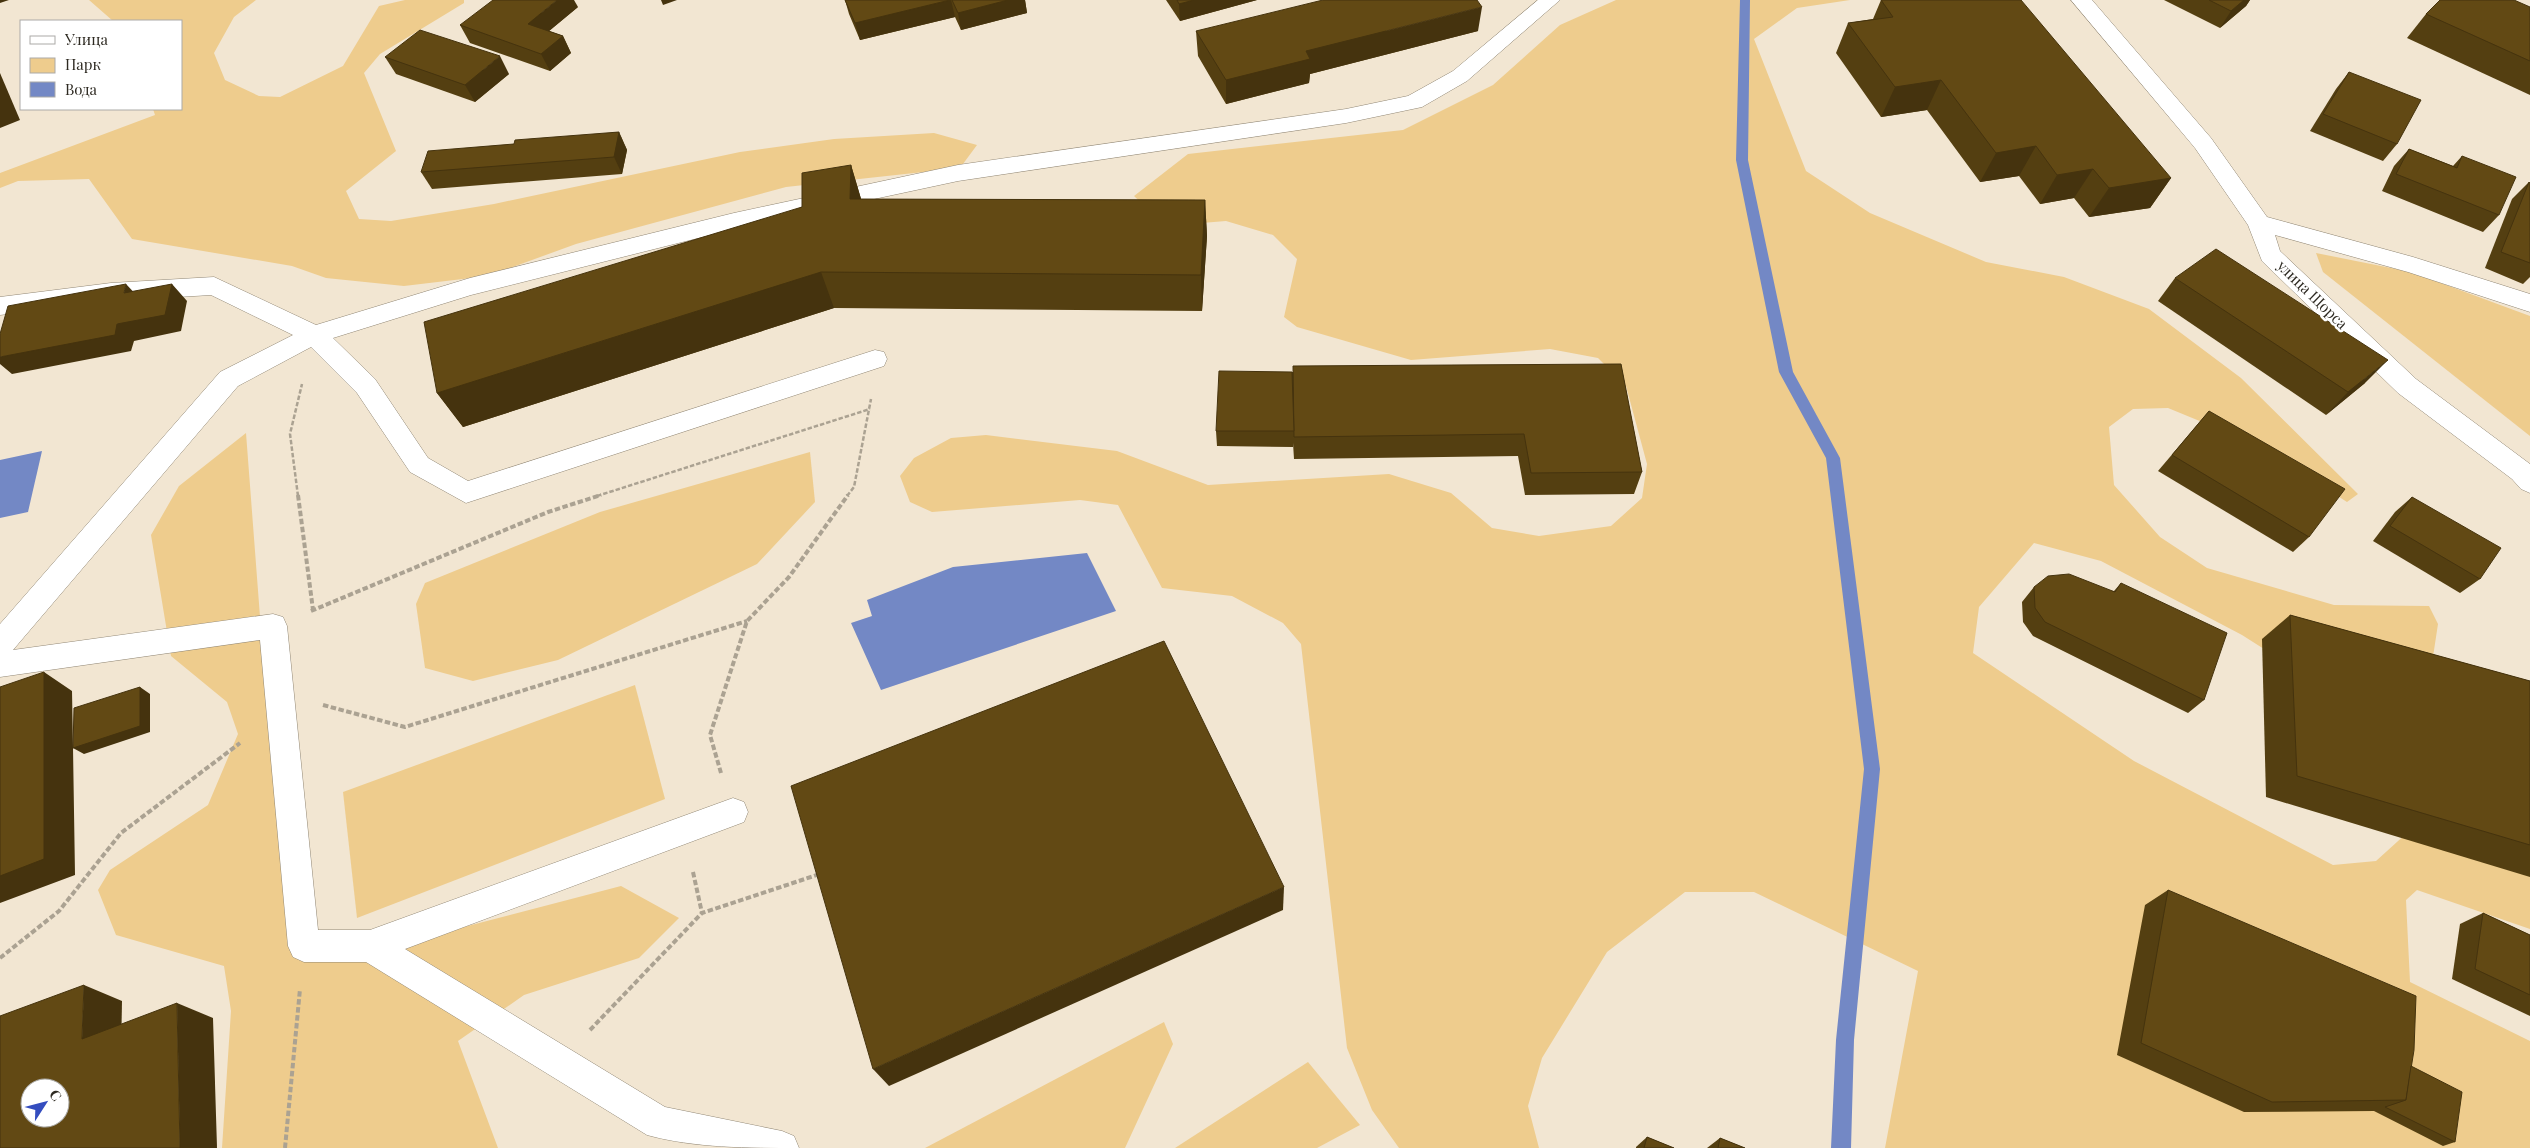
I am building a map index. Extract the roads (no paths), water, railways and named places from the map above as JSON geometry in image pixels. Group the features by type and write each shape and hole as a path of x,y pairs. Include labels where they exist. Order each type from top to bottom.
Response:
{"street":[{"path":"0,644 229,379 314,335 479,284 734,221 958,173 1336,117 1414,102 1460,76 1550,0"},
{"name":"улица Щорса","path":"2081,0 2203,143 2259,223 2270,255 2406,386 2521,472 2530,482"},
{"path":"2259,223 2413,265 2530,303"},
{"path":"0,306 110,292 214,286 314,335 366,386 419,465 466,492 876,359"},
{"path":"0,664 273,626 304,946 370,946 733,812"},
{"path":"370,946 659,1123 782,1148"}],"water":[{"path":"42,451 28,512 0,518 0,460"},
{"path":"1087,553 1116,611 881,690 851,623 872,616 867,600 953,567"}],"waterway":[{"path":"1745,0 1742,160 1786,372 1833,458 1872,769 1845,1040 1841,1148"}]}
